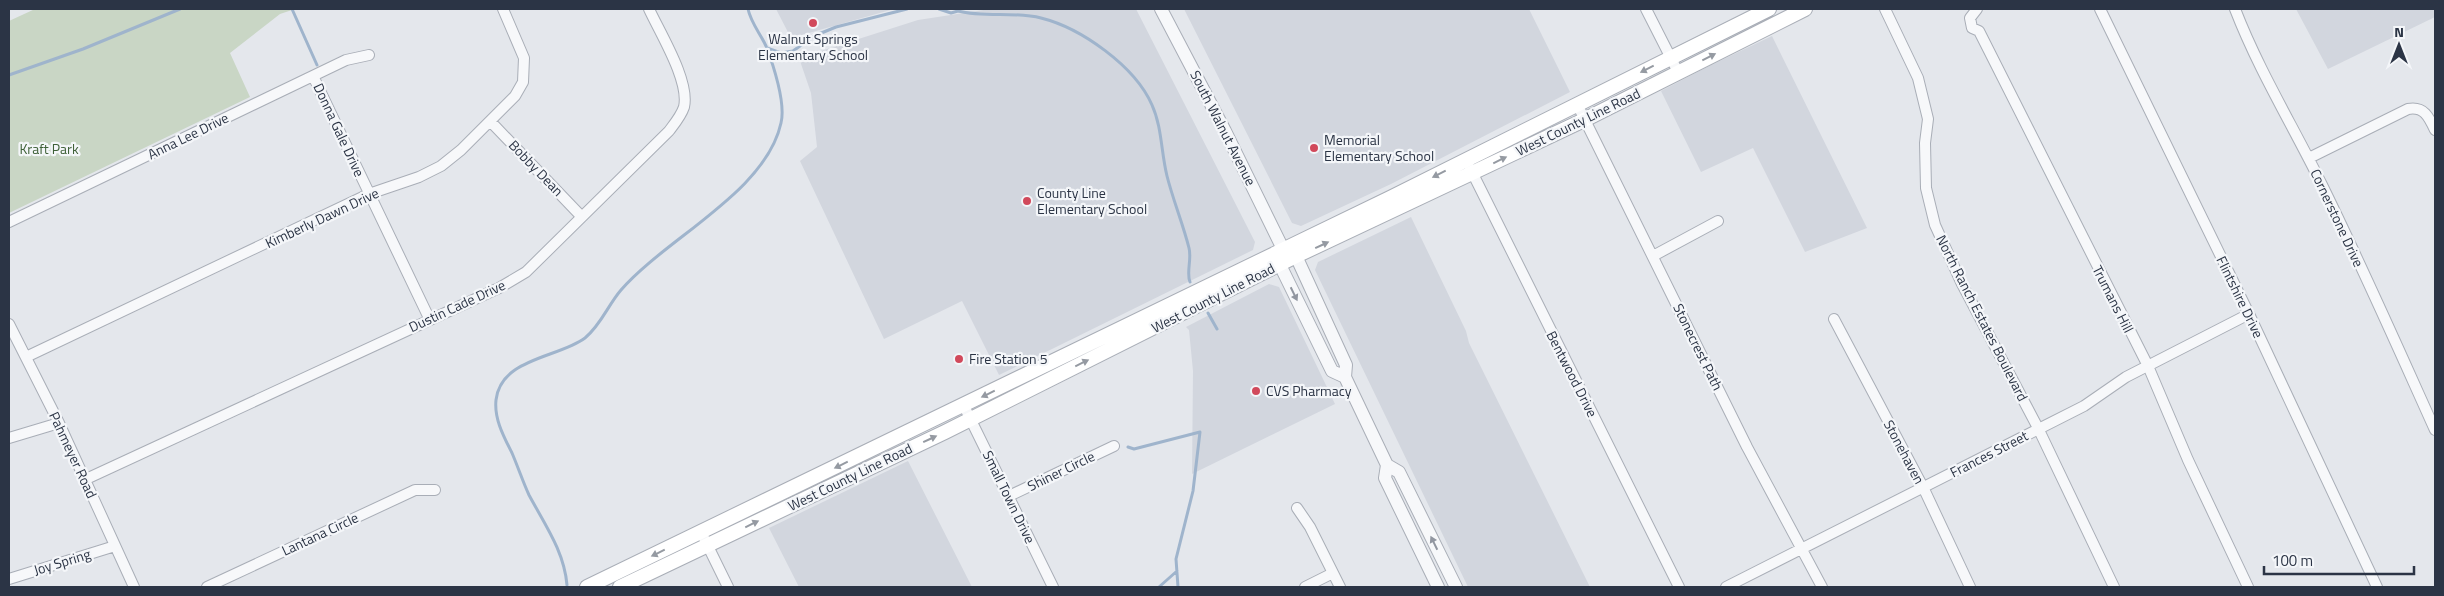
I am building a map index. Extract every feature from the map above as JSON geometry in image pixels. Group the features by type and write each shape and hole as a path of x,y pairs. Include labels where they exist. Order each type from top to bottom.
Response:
{"main road":[{"name":"West County Line Road","path":"591,586 964,406 1769,9"},
{"name":"West County Line Road","path":"620,587 970,419 1296,256 1584,120 1806,9"}],"street":[{"name":"Kimberly Dawn Drive","path":"26,357 369,194 432,172 461,150 515,96 524,74 522,52 503,9"},
{"name":"Dustin Cade Drive","path":"84,480 430,318 499,288 526,272 669,131 681,114 684,106 683,84 649,9"},
{"name":"South Walnut Avenue","path":"1161,9 1225,131 1283,249"},
{"path":"1646,9 1678,72"},
{"name":"North Ranch Estates Boulevard","path":"1885,9 1918,78 1928,119 1925,143 1926,188 1935,225 1962,284 2038,428 2114,587"},
{"name":"Trumans Hill","path":"1976,9 1970,18 1972,28 1979,31 2148,366 2188,460 2248,587"},
{"name":"Flintshire Drive","path":"2100,9 2249,314 2377,587"},
{"name":"Cornerstone Drive","path":"2235,9 2262,72 2308,158 2435,430"},
{"name":"Anna Lee Drive","path":"9,222 346,60 369,55"},
{"name":"Donna Gale Drive","path":"313,76 430,318"},
{"name":"Stonecrest Path","path":"1577,104 1747,447 1822,587"},
{"path":"2308,158 2403,111 2418,108 2427,114 2435,130"},
{"name":"Bobby Dean","path":"490,121 582,216"},
{"name":"Bentwood Drive","path":"1466,160 1679,587"},
{"path":"1653,256 1718,222"},
{"path":"1345,377 1332,371 1280,265 1283,249 1296,256 1346,365 1345,377 1387,464 1399,472 1456,587"},
{"name":"Frances Street","path":"1726,587 2084,406 2126,377 2249,314"},
{"name":"Stonehaven","path":"1834,319 1923,487 1970,587"},
{"name":"Pahmeyer Road","path":"9,324 59,423 134,587"},
{"name":"Small Town Drive","path":"964,406 1053,587"},
{"path":"9,438 59,423"},
{"name":"Shiner Circle","path":"1008,496 1114,446"},
{"path":"1387,464 1384,478 1438,587"},
{"name":"Lantana Circle","path":"208,587 415,490 435,490"},
{"path":"1297,508 1310,527 1340,587"},
{"path":"701,532 728,587"},
{"name":"Joy Spring","path":"9,578 115,546"},
{"path":"1305,587 1333,573"}],"shaded area":[{"name":"Walnut Springs Elementary School","path":"776,9 894,9 791,38"},
{"name":"County Line Elementary School","path":"990,9 1136,9 1255,242 1253,250 999,375 962,301 884,339 800,161 817,147 811,93 799,58 918,20"},
{"name":"Memorial Elementary School","path":"1184,9 1529,9 1570,92 1391,184 1301,226 1292,223"},
{"path":"2296,9 2435,9 2435,17 2328,69"},
{"path":"1772,36 1867,228 1805,252 1753,148 1701,172 1661,91"},
{"path":"1411,217 1466,331 1469,343 1590,587 1468,587 1315,270 1318,262"},
{"path":"1269,284 1279,287 1335,404 1192,474 1193,371 1189,330 1186,327"},
{"path":"908,461 972,587 799,587 769,528"}],"green space":[{"name":"Kraft Park","path":"35,9 295,9 280,14 230,53 250,97 9,213 9,21"}],"waterway":[{"path":"9,75 83,49 180,9"},
{"path":"292,9 317,65"},
{"path":"567,585 558,549 529,495 500,428 496,407 500,386 508,375 519,367 574,345 591,333 621,290 640,271 736,192 756,171 772,148 781,123 782,105 775,73 766,46 753,23 748,9"},
{"path":"767,48 781,53 793,51 814,36 836,27 907,9"},
{"path":"939,9 951,13 958,11 979,14 1031,16 1057,23 1073,30 1105,51 1133,76 1144,90 1158,122 1167,176 1189,248 1190,282"},
{"path":"1208,313 1217,329"},
{"path":"1128,447 1134,449 1200,432 1193,491 1176,559 1178,587"},
{"path":"1159,587 1177,571"}],"place":[{"name":"Walnut Springs Elementary School","path":"813,23"},
{"name":"Memorial Elementary School","path":"1314,148"},
{"name":"County Line Elementary School","path":"1027,201"},
{"name":"Fire Station 5","path":"959,359"},
{"name":"CVS Pharmacy","path":"1256,391"}]}
